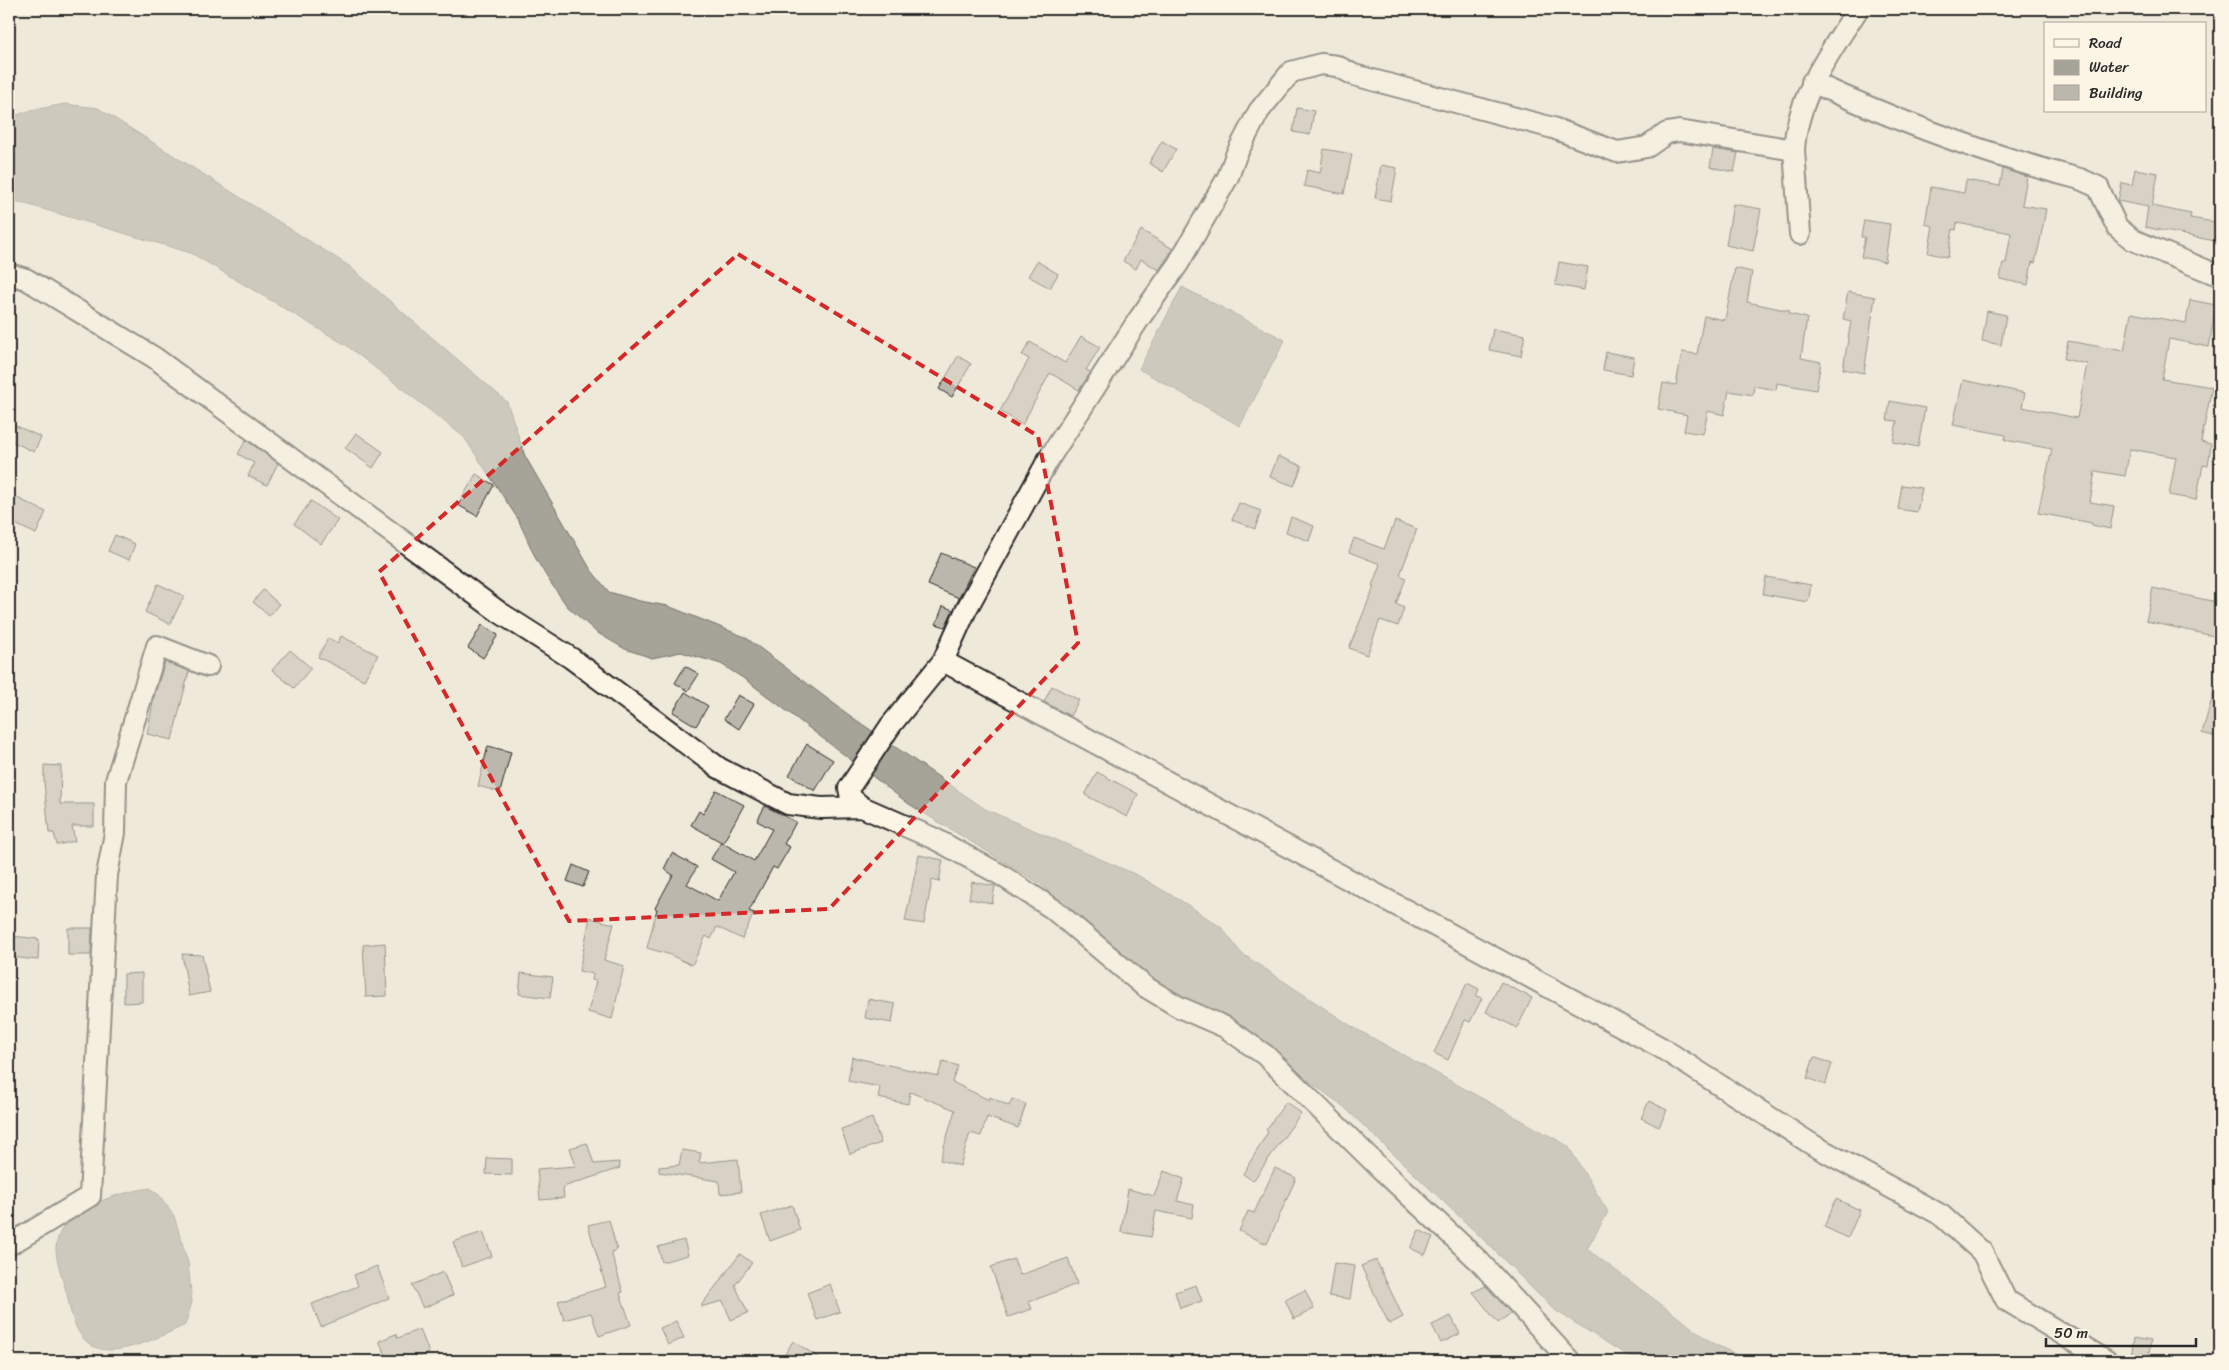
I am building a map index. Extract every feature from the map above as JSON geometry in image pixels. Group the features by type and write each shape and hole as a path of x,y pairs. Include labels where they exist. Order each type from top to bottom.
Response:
{"street":[{"path":"1800,234 1794,150 1795,139 1812,82 1858,9"},
{"path":"1570,1361 1479,1261 1381,1169 1265,1055 1226,1027 1179,1007 1144,986 1053,909 1001,874 935,840 862,807 851,798 849,788 891,725 943,661 966,610 1048,460 1139,319 1178,264 1228,177 1236,154 1258,111 1291,72 1321,64 1336,66 1354,75 1553,128 1617,152 1647,147 1667,133 1679,131 1794,150"},
{"path":"1812,82 1886,116 1956,142 2080,179 2098,187 2117,227 2133,240 2220,276"},
{"path":"9,274 26,279 155,358 499,612 571,658 719,768 788,804 821,808 862,807"},
{"path":"9,1245 90,1196 107,875 115,833 116,781 157,646 208,666"},
{"path":"943,661 1660,1048 1813,1145 1940,1215 1982,1252 2006,1300 2107,1361"}],"highlighted area":[{"path":"738,254 1038,436 1078,643 829,909 569,921 379,572"}],"water":[{"path":"65,104 98,108 349,266 507,402 525,456 591,570 609,592 640,601 668,606 745,637 849,715 985,809 1137,875 1188,905 1222,928 1241,953 1351,1026 1568,1146 1608,1212 1587,1249 1714,1344 1750,1361 1636,1361 1553,1309 1486,1242 1344,1107 1217,1013 1196,1007 1154,982 1039,883 909,804 746,680 721,664 681,652 652,658 625,649 596,632 567,606 548,579 536,559 518,519 464,437 346,345 191,253 9,199 9,118 28,111"},
{"path":"1182,287 1285,340 1240,426 1139,369"},
{"path":"150,1188 160,1196 174,1216 188,1263 192,1302 185,1325 128,1348 105,1350 95,1347 79,1333 73,1320 59,1269 56,1251 58,1236 66,1224 77,1214 91,1206 122,1194"}],"building":[{"path":"1297,108 1314,111 1310,135 1293,132"},
{"path":"1162,141 1176,149 1163,172 1149,163"},
{"path":"1324,149 1352,154 1344,194 1304,186 1307,170 1320,173"},
{"path":"1713,149 1738,153 1734,172 1710,167"},
{"path":"1381,165 1397,168 1391,201 1375,198"},
{"path":"2003,169 2027,177 2022,205 2046,209 2035,263 2032,262 2028,285 2000,279 2003,263 2006,263 2011,233 1957,223 1956,230 1953,229 1948,257 1928,253 1933,226 1925,224 1931,187 1964,193 1966,180 2000,186"},
{"path":"2135,169 2158,173 2152,206 2191,214 2190,218 2220,223 2220,242 2145,227 2148,207 2118,201 2122,183 2132,185"},
{"path":"1733,204 1761,209 1753,251 1726,245"},
{"path":"1864,220 1890,224 1885,262 1861,257 1865,237 1861,237"},
{"path":"1141,230 1173,249 1159,270 1141,259 1136,269 1123,261"},
{"path":"1037,261 1058,274 1050,288 1028,276"},
{"path":"1559,262 1588,267 1584,290 1555,285"},
{"path":"1735,268 1752,272 1747,302 1790,311 1789,314 1807,318 1801,358 1821,362 1816,390 1777,383 1776,390 1754,386 1753,395 1729,391 1724,415 1708,411 1703,434 1684,431 1687,415 1658,409 1663,383 1676,385 1682,352 1697,354 1704,316 1725,320"},
{"path":"1848,292 1875,297 1864,373 1843,369 1851,321 1843,319"},
{"path":"2190,300 2216,305 2209,347 2169,339 2162,379 2212,387 2201,442 2211,444 2208,466 2203,465 2196,500 2169,495 2176,457 2130,449 2125,476 2095,471 2090,502 2114,506 2110,529 2092,525 2092,523 2038,513 2052,449 2005,440 2006,435 1953,425 1963,380 2025,393 2022,407 2077,418 2087,364 2064,359 2068,341 2124,351 2131,313 2186,323"},
{"path":"1987,311 2006,315 2001,345 1982,341"},
{"path":"1493,329 1525,335 1521,356 1489,350"},
{"path":"1081,336 1100,347 1086,370 1091,372 1079,390 1050,373 1022,425 1000,411 1029,359 1022,355 1030,342 1065,363"},
{"path":"1606,352 1634,357 1631,375 1603,370"},
{"path":"958,356 971,364 952,397 939,389"},
{"path":"1890,401 1925,408 1918,447 1893,442 1897,421 1887,420"},
{"path":"14,425 41,437 34,452 9,440"},
{"path":"356,433 383,452 373,468 345,448"},
{"path":"246,440 278,463 267,485 248,476 254,463 238,454"},
{"path":"1278,456 1302,466 1294,486 1270,477"},
{"path":"476,474 494,485 477,516 458,505"},
{"path":"1902,485 1922,488 1917,512 1898,509"},
{"path":"9,494 46,512 36,534 9,521"},
{"path":"311,501 338,520 321,544 294,524"},
{"path":"1239,503 1261,511 1255,529 1232,520"},
{"path":"1291,517 1314,526 1309,541 1286,532"},
{"path":"1395,521 1417,529 1400,575 1406,578 1396,604 1404,608 1398,626 1380,620 1367,655 1349,648 1374,587 1372,586 1380,564 1349,552 1354,538 1384,549"},
{"path":"115,535 135,544 129,560 108,551"},
{"path":"941,553 974,567 959,598 928,585"},
{"path":"1766,577 1811,585 1808,602 1763,594"},
{"path":"158,584 184,596 170,624 145,612"},
{"path":"2153,588 2220,603 2218,637 2146,621"},
{"path":"263,590 279,604 269,616 253,602"},
{"path":"943,606 953,610 945,627 936,624"},
{"path":"482,625 498,635 483,658 468,648"},
{"path":"341,636 378,655 364,680 318,657 328,638 338,643"},
{"path":"290,650 311,668 294,688 272,670"},
{"path":"165,662 189,671 172,740 147,734 154,697"},
{"path":"685,666 699,674 688,691 675,683"},
{"path":"2216,685 2220,686 2220,738 2202,733"},
{"path":"1052,686 1079,700 1070,716 1044,702"},
{"path":"685,692 708,706 696,726 673,712"},
{"path":"738,695 754,704 739,729 724,719"},
{"path":"807,744 833,760 815,791 789,775"},
{"path":"488,746 511,752 500,792 478,786"},
{"path":"44,765 61,766 60,804 94,804 94,826 72,826 75,841 57,845 54,833 49,833"},
{"path":"1097,772 1138,794 1127,817 1085,795"},
{"path":"716,790 744,805 723,843 691,825 699,811 703,814"},
{"path":"765,806 796,822 784,844 790,847 777,869 773,867 749,911 754,913 742,939 717,927 711,939 706,936 692,965 668,954 647,948 657,909 655,908 673,875 664,869 672,853 697,867 687,884 718,901 734,872 711,859 721,842 754,861 772,829 757,821"},
{"path":"919,855 943,860 939,882 932,880 924,924 905,921"},
{"path":"573,865 589,872 583,887 567,881"},
{"path":"972,882 995,886 992,903 969,899"},
{"path":"590,918 614,924 604,960 624,966 612,1019 588,1012 596,981 592,980 593,974 579,971"},
{"path":"68,928 92,928 91,955 68,955"},
{"path":"12,936 39,939 38,960 10,957"},
{"path":"385,943 387,996 366,997 363,945"},
{"path":"182,954 202,955 210,992 189,996"},
{"path":"142,973 142,1002 124,1003 124,974"},
{"path":"521,973 553,977 550,998 519,994"},
{"path":"1501,982 1532,998 1517,1028 1486,1012"},
{"path":"1467,983 1479,989 1476,996 1482,998 1470,1022 1465,1020 1448,1060 1434,1053"},
{"path":"868,999 895,1004 892,1023 865,1018"},
{"path":"852,1057 938,1076 943,1061 958,1066 952,1082 989,1100 990,1097 1009,1106 1012,1099 1026,1104 1018,1128 987,1117 981,1136 970,1133 960,1166 940,1160 955,1110 910,1092 908,1104 878,1098 880,1087 848,1081"},
{"path":"1814,1057 1832,1064 1825,1085 1807,1078"},
{"path":"1649,1101 1667,1110 1659,1127 1641,1118"},
{"path":"1286,1102 1301,1113 1253,1181 1243,1174 1268,1132 1266,1130"},
{"path":"872,1118 881,1143 850,1154 841,1129"},
{"path":"587,1143 594,1164 619,1162 620,1168 563,1187 564,1198 540,1200 537,1169 576,1166 570,1148"},
{"path":"682,1150 701,1153 699,1163 738,1159 741,1192 720,1194 719,1181 659,1172 659,1167 679,1165"},
{"path":"487,1158 512,1159 512,1175 486,1174"},
{"path":"1275,1168 1296,1178 1267,1244 1239,1231 1248,1211 1254,1213"},
{"path":"1164,1171 1184,1179 1177,1201 1194,1205 1192,1218 1156,1211 1151,1237 1121,1232 1128,1189 1154,1196"},
{"path":"1836,1199 1860,1210 1848,1238 1824,1227"},
{"path":"792,1205 800,1230 770,1241 761,1215"},
{"path":"609,1220 617,1250 611,1252 623,1292 620,1293 631,1325 599,1336 591,1313 564,1320 558,1301 606,1287 588,1225"},
{"path":"1419,1230 1433,1237 1425,1255 1410,1248"},
{"path":"483,1232 492,1256 462,1267 453,1242"},
{"path":"684,1240 688,1255 662,1262 658,1247"},
{"path":"740,1254 752,1263 735,1285 748,1313 731,1320 723,1301 700,1307"},
{"path":"1068,1258 1077,1284 1029,1302 1032,1309 1008,1317 991,1267 1014,1259 1020,1275"},
{"path":"1376,1260 1403,1317 1389,1324 1361,1266"},
{"path":"1334,1263 1355,1266 1350,1299 1329,1296"},
{"path":"377,1266 389,1298 321,1327 312,1304 358,1286 354,1275"},
{"path":"443,1272 453,1295 423,1308 412,1285"},
{"path":"830,1284 840,1312 817,1320 807,1293"},
{"path":"1196,1285 1202,1301 1180,1308 1175,1292"},
{"path":"1486,1286 1511,1313 1498,1323 1473,1292"},
{"path":"1305,1290 1314,1309 1294,1319 1285,1300"},
{"path":"1451,1316 1460,1334 1441,1343 1432,1325"},
{"path":"676,1321 684,1338 668,1345 660,1328"},
{"path":"420,1329 429,1353 409,1361 389,1361 379,1341 396,1334 398,1338"},
{"path":"2134,1338 2151,1341 2148,1360 2131,1357"},
{"path":"793,1341 824,1361 781,1361"}]}
